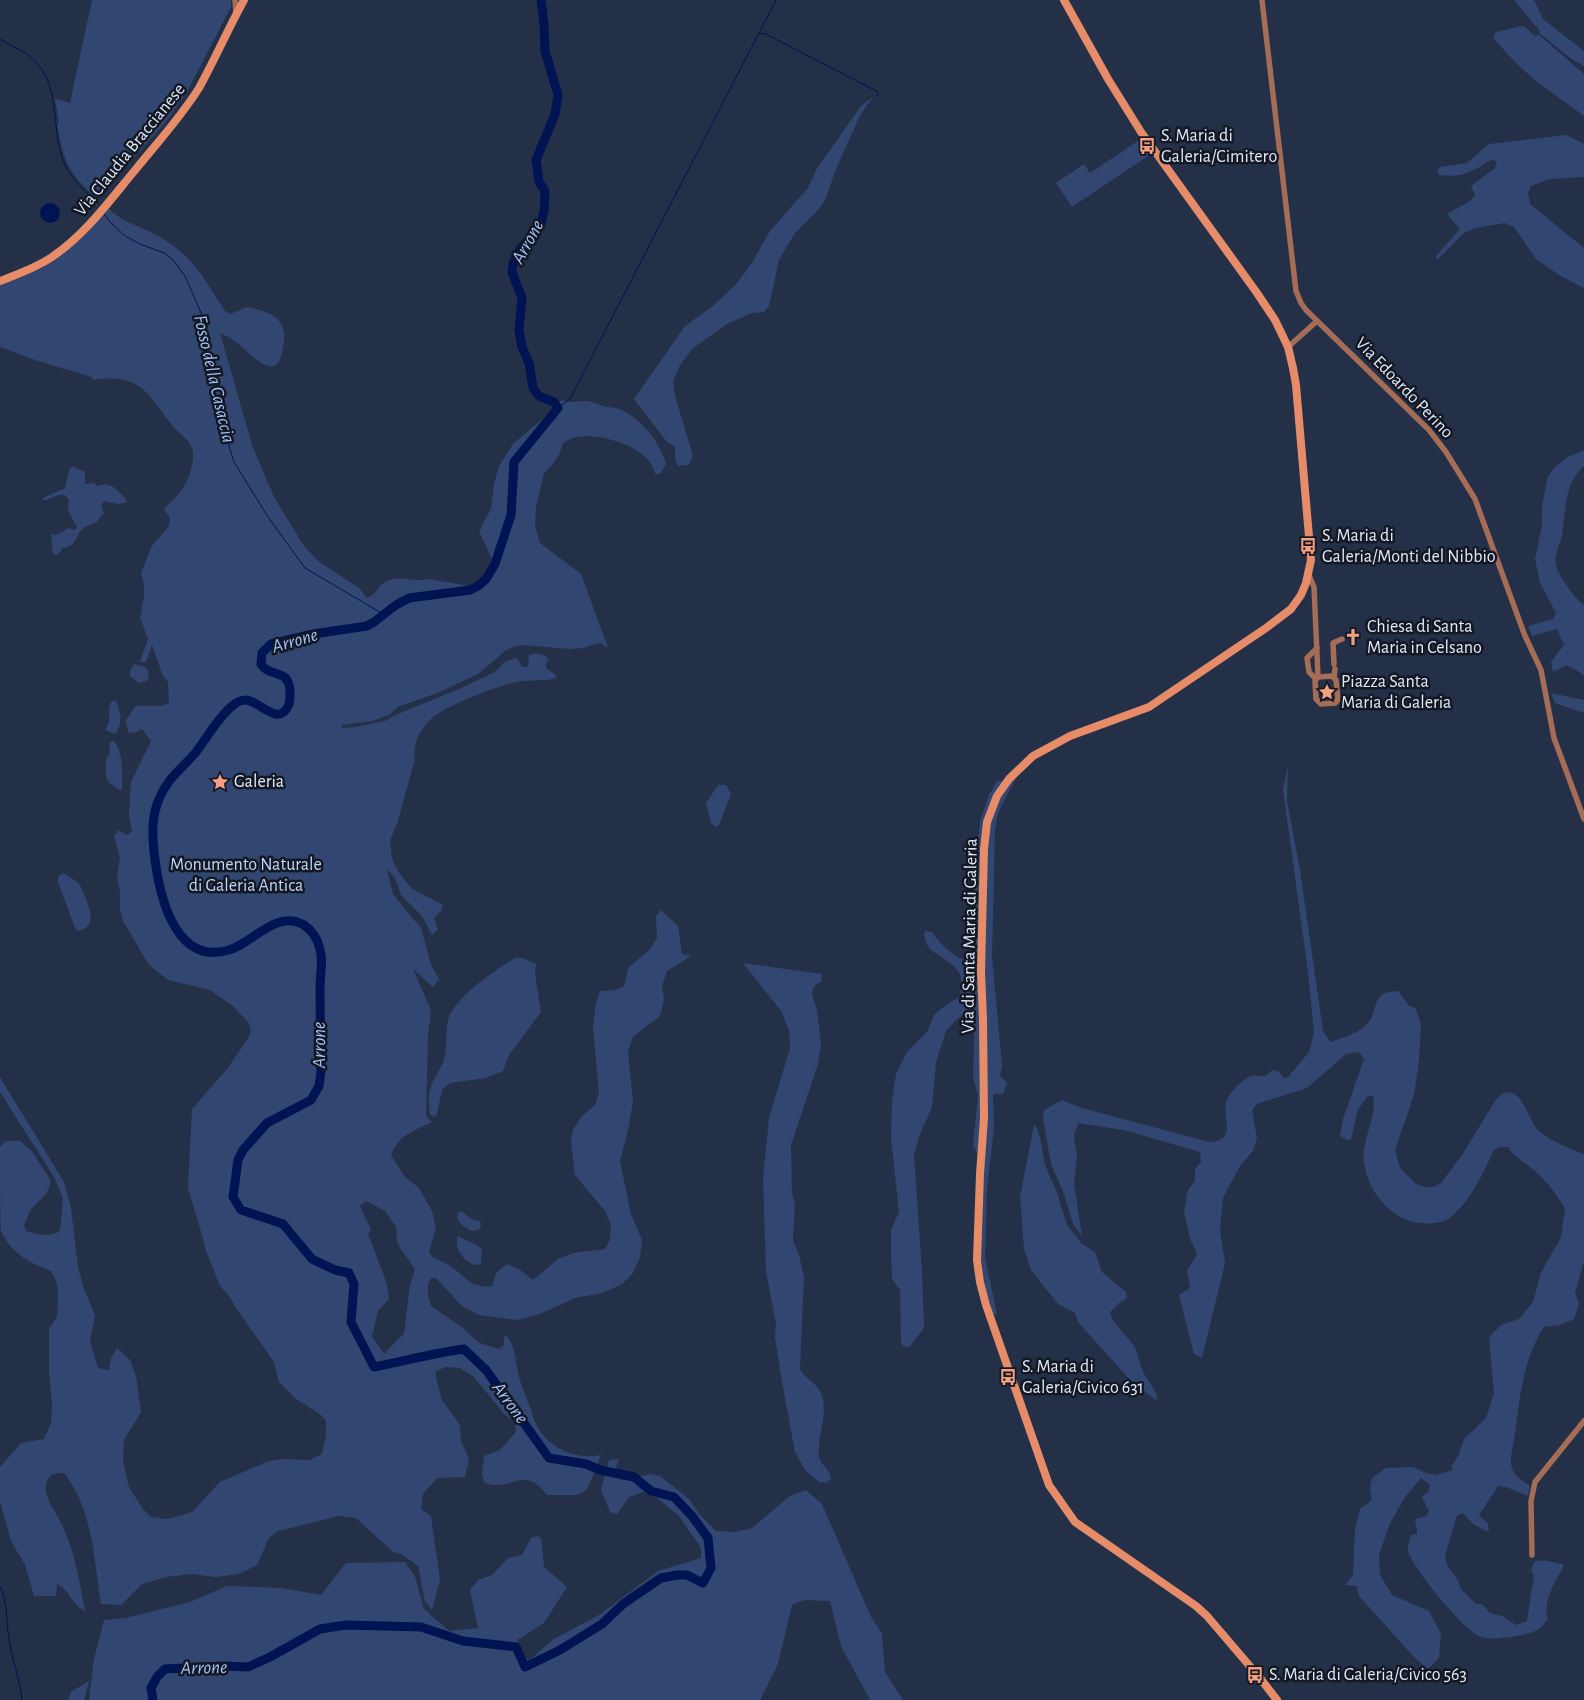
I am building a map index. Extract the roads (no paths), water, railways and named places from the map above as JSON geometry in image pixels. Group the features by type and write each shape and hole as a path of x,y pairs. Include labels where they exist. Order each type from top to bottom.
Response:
{"street":[{"path":"235,0 236,16"},
{"name":"Via Claudia Braccianese","path":"0,281 30,270 46,261 65,248 90,224 169,129 191,99 212,63 244,0"},
{"name":"Via di Santa Maria di Galeria","path":"1064,0 1108,79 1136,124 1168,172 1257,293 1275,320 1288,347 1297,394 1311,560 1309,575 1301,595 1291,609 1266,628 1149,707 1070,736 1033,756 1009,779 997,796 987,822 984,849 981,971 984,1020 984,1118 980,1174 978,1260 980,1282 1049,1485 1075,1522 1196,1606 1222,1633 1277,1700"},
{"name":"Via Edoardo Perino","path":"1262,0 1296,291 1300,303 1429,430 1446,452 1474,499 1525,636 1542,670 1554,738 1584,819"},
{"path":"1288,347 1317,321"},
{"path":"1309,575 1314,587 1317,648 1316,699 1321,704 1335,703 1338,700 1334,677 1333,643 1342,639"},
{"path":"1317,648 1307,658 1308,672 1317,678 1334,677"},
{"path":"1532,1555 1531,1501 1535,1482 1584,1421"}],"waterway":[{"name":"Arrone","path":"153,1700 151,1688 157,1677 165,1669 225,1666 248,1667 320,1629 346,1625 421,1627 463,1641 516,1647 525,1667 560,1650 602,1624 623,1604 661,1578 687,1575 703,1583 711,1568 708,1538 692,1516 674,1497 651,1491 634,1477 600,1470 586,1464 549,1458 486,1370 464,1349 374,1367 351,1322 354,1284 349,1273 335,1270 312,1259 283,1224 241,1210 233,1197 238,1160 243,1150 267,1123 311,1100 319,1086 321,1071 320,988 322,961 320,951 317,940 311,932 304,925 294,921 274,924 229,950 210,952 194,947 182,936 172,922 160,885 154,851 154,818 163,791 171,779 196,752 224,714 238,702 244,700 256,703 274,714 280,714 285,711 289,704 290,693 287,680 283,676 269,671 261,664 262,653 271,644 313,634 367,626 409,598 470,590 486,579 495,564 511,515 514,462 558,408 554,402 539,396 533,388 529,363 522,347 519,330 522,298 512,272 513,264 520,249 541,223 544,212 545,191 539,182 536,160 555,114 558,95 545,51 541,0"},
{"path":"558,408 570,399 776,0"},
{"path":"759,34 764,33 878,92 877,96"},
{"name":"Fosso della Casaccia","path":"0,39 28,55 44,73 53,98 58,139 65,165 75,181 98,203"},
{"name":"Fosso della Casaccia","path":"104,214 125,236 164,253 173,260 185,276 202,315 219,414 234,462 268,517 305,568 383,614"},
{"path":"0,1586 4,1599 10,1647 22,1700"}],"place":[{"name":"S. Maria di Galeria/Cimitero","path":"1147,146"},
{"name":"S. Maria di Galeria/Monti del Nibbio","path":"1308,546"},
{"name":"Chiesa di Santa Maria in Celsano","path":"1353,637"},
{"name":"Piazza Santa Maria di Galeria","path":"1327,692"},
{"name":"Galeria","path":"220,782"},
{"name":"S. Maria di Galeria/Civico 631","path":"1008,1377"},
{"name":"S. Maria di Galeria/Civico 563","path":"1255,1675"}],"park label":[{"name":"Monumento Naturale di Galeria Antica","path":"246,875"}]}
